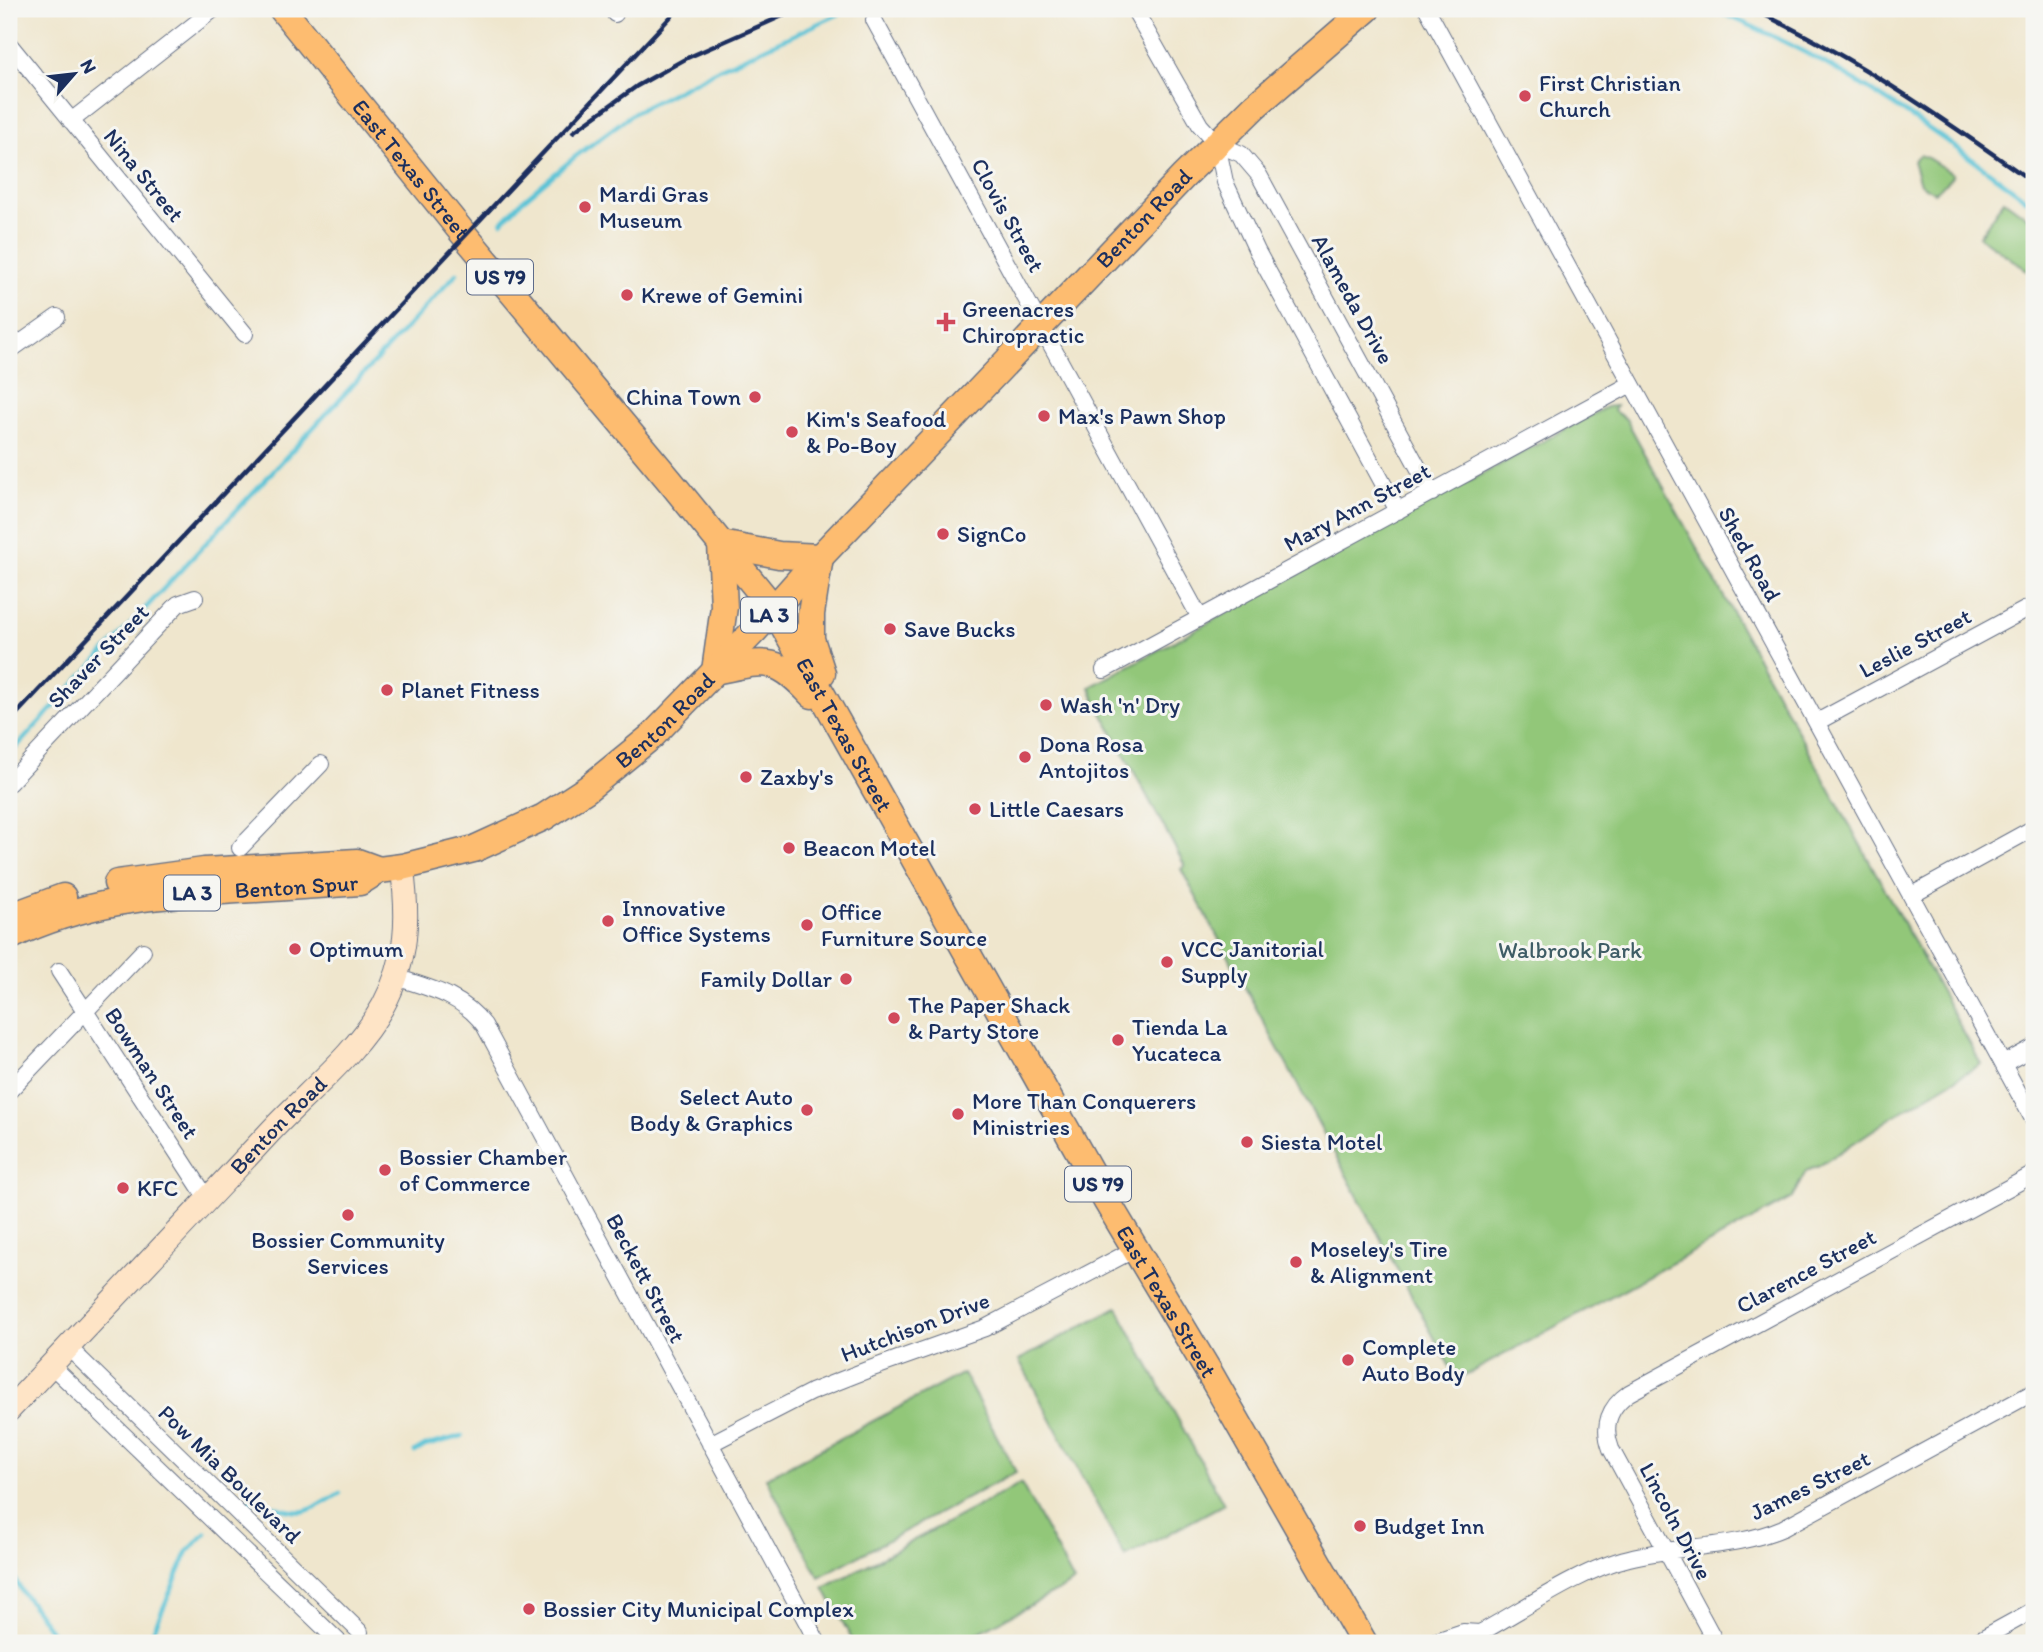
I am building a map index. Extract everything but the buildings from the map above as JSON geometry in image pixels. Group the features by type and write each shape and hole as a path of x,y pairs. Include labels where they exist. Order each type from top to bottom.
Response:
{"main road":[{"name":"East Texas Street","path":"282,9 774,610 1135,1249 1364,1643"},
{"name":"Benton Road","path":"9,1410 363,1037 383,1006 395,977 406,937 407,916 391,869 474,849 544,817 587,789 652,736 1217,144 1294,71 1367,9"},
{"path":"721,544 779,555 820,557 811,614 811,639 837,722 798,679 777,665 753,663 715,671 724,607 721,544"},
{"name":"Benton Spur","path":"9,917 58,898 106,884 156,876 357,862 391,869"},
{"name":"Benton Spur","path":"9,937 83,908 106,902 160,894 360,882 391,869"}],"street":[{"path":"71,121 214,9"},
{"name":"Alameda Drive","path":"1135,9 1192,114 1217,144 1241,154 1259,174 1432,493"},
{"name":"Shed Road","path":"1426,9 2034,1121"},
{"name":"Clovis Street","path":"874,20 1200,618"},
{"name":"Nina Street","path":"9,44 245,334"},
{"name":"Alameda Drive","path":"1217,144 1225,182 1257,251 1398,511"},
{"path":"11,344 57,317"},
{"name":"Mary Ann Street","path":"1104,670 1631,384"},
{"name":"Shaver Street","path":"9,783 178,604 195,598"},
{"name":"Leslie Street","path":"1817,722 2034,605"},
{"path":"240,848 321,764"},
{"path":"1912,895 2034,828"},
{"path":"9,1091 143,951"},
{"name":"Bowman Street","path":"59,971 208,1199"},
{"name":"Beckett Street","path":"395,977 457,999 474,1012 484,1025 818,1643"},
{"path":"2003,1064 2034,1047"},
{"name":"Clarence Street","path":"1608,1418 1615,1404 1629,1393 2034,1174"},
{"name":"Hutchison Drive","path":"710,1444 811,1392 985,1328 1135,1249"},
{"name":"Pow Mia Boulevard","path":"68,1347 360,1632"},
{"name":"Pow Mia Boulevard","path":"51,1365 340,1643"},
{"name":"James Street","path":"1430,1643 1463,1632 1475,1638 1592,1572 1628,1558 1742,1541 1783,1528 2034,1392"},
{"name":"Lincoln Drive","path":"1608,1418 1607,1435 1611,1449 1716,1643"},
{"path":"1974,1643 2034,1610"}],"green space":[{"path":"1919,155 1953,174 1947,183 1934,192 1920,184 1913,161"},
{"path":"2004,200 2034,222 2034,275 1979,236"},
{"name":"Walbrook Park","path":"1616,406 1614,411 1626,419 1981,1064 1894,1116 1819,1166 1806,1171 1792,1198 1457,1380 1181,869 1185,866 1090,687 1606,407"},
{"path":"1117,1307 1224,1504 1125,1557 1019,1360"},
{"path":"963,1373 1016,1472 819,1577 766,1478"},
{"path":"1021,1483 1074,1582 959,1643 854,1643 824,1588"}],"waterway":[{"path":"502,222 521,202 576,156 635,112 721,68 850,9"},
{"path":"1711,9 1798,49 1879,96 1957,148 2034,205"},
{"path":"9,755 457,273"},
{"path":"415,1452 425,1446 462,1436"},
{"path":"244,1502 259,1502 297,1512 319,1506 340,1493"},
{"path":"148,1643 188,1551 206,1533"},
{"path":"9,1570 60,1643"}],"railway":[{"path":"9,722 678,9"},
{"path":"573,132 637,86 687,58 798,9"},
{"path":"1752,9 1862,68 1932,112 2034,183"}],"place":[{"name":"First Christian Church","path":"1525,96"},
{"name":"Mardi Gras Museum","path":"585,207"},
{"name":"Krewe of Gemini","path":"627,295"},
{"name":"Greenacres Chiropractic","path":"946,322"},
{"name":"China Town","path":"755,397"},
{"name":"Max's Pawn Shop","path":"1044,416"},
{"name":"Kim's Seafood & Po-Boy","path":"792,432"},
{"name":"SignCo","path":"943,534"},
{"name":"Save Bucks","path":"890,629"},
{"name":"Planet Fitness","path":"387,690"},
{"name":"Wash 'n' Dry","path":"1046,705"},
{"name":"Dona Rosa Antojitos","path":"1025,757"},
{"name":"Zaxby's","path":"746,777"},
{"name":"Little Caesars","path":"975,809"},
{"name":"Beacon Motel","path":"789,848"},
{"name":"Innovative Office Systems","path":"608,921"},
{"name":"Office Furniture Source","path":"807,925"},
{"name":"Optimum","path":"295,949"},
{"name":"VCC Janitorial Supply","path":"1167,962"},
{"name":"Family Dollar","path":"846,979"},
{"name":"The Paper Shack & Party Store","path":"894,1018"},
{"name":"Tienda La Yucateca","path":"1118,1040"},
{"name":"Select Auto Body & Graphics","path":"807,1110"},
{"name":"More Than Conquerers Ministries","path":"958,1114"},
{"name":"Siesta Motel","path":"1247,1142"},
{"name":"Bossier Chamber of Commerce","path":"385,1170"},
{"name":"KFC","path":"123,1188"},
{"name":"Bossier Community Services","path":"348,1215"},
{"name":"Moseley's Tire & Alignment","path":"1296,1262"},
{"name":"Complete Auto Body","path":"1348,1360"},
{"name":"Budget Inn","path":"1360,1526"},
{"name":"Bossier City Municipal Complex","path":"529,1609"}]}
